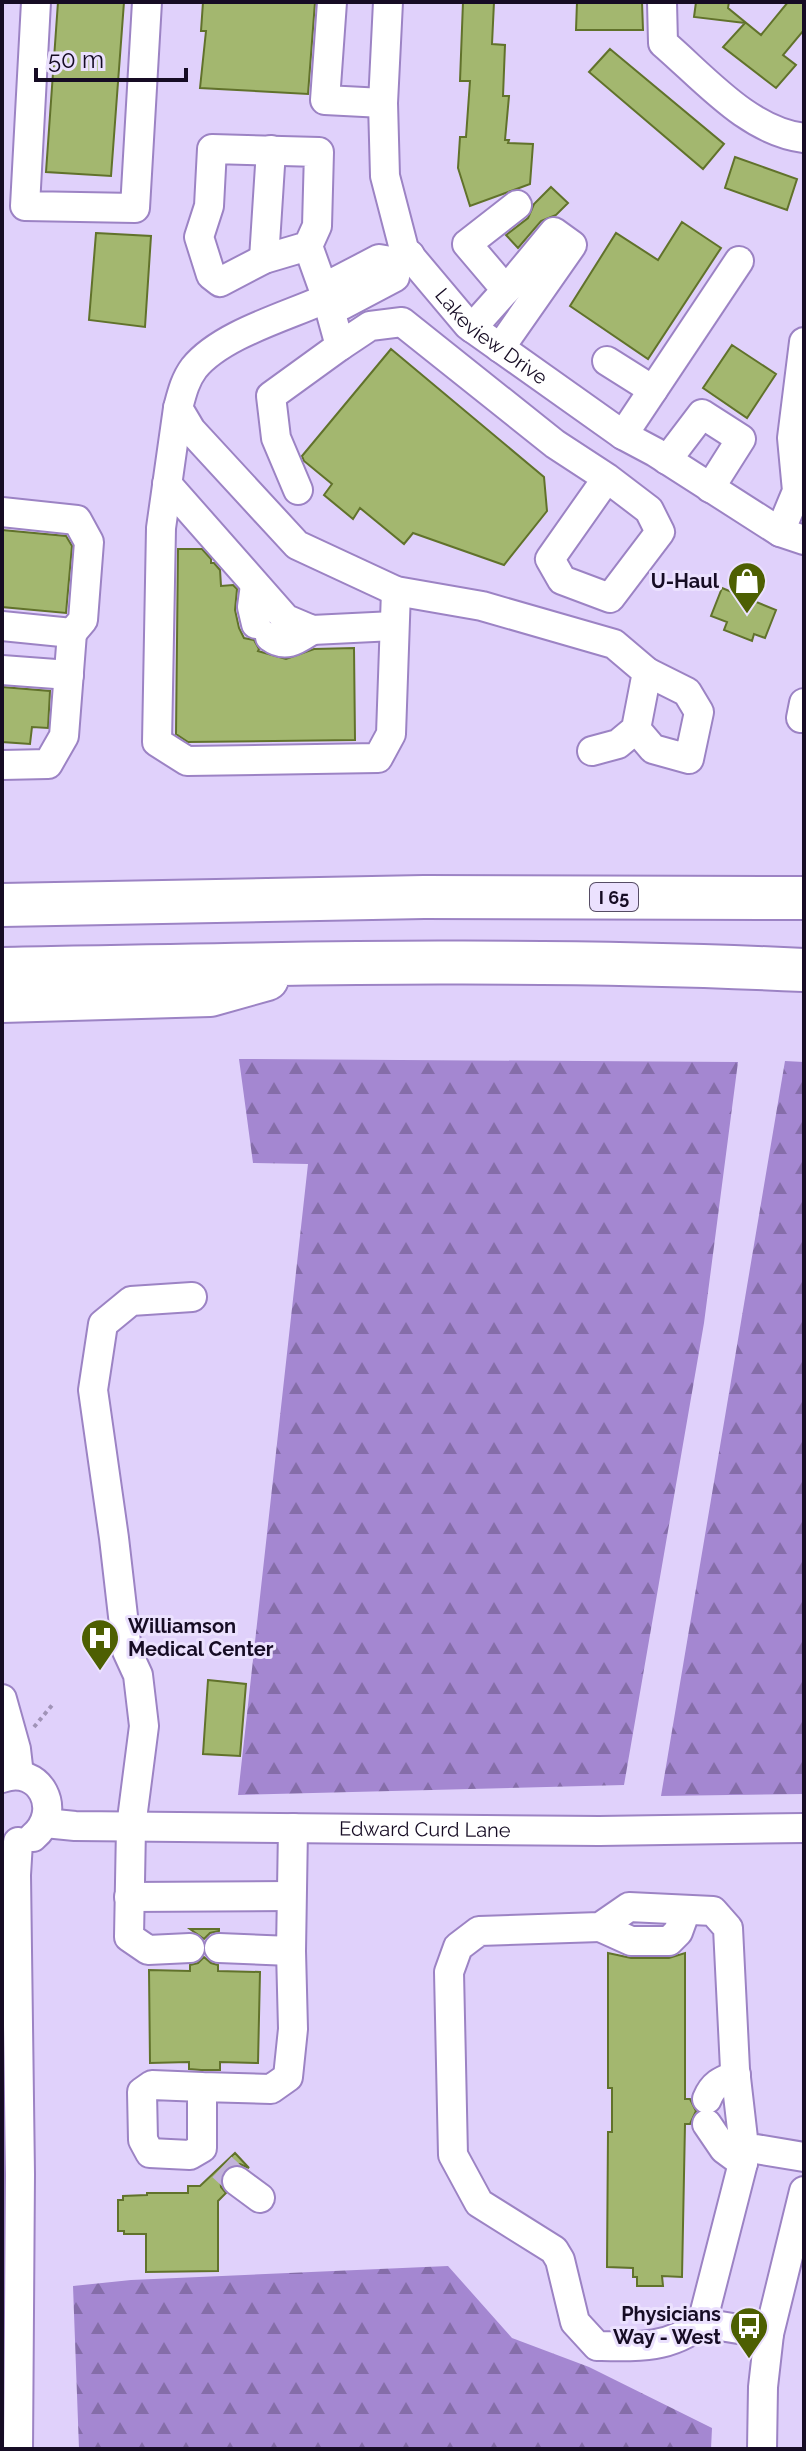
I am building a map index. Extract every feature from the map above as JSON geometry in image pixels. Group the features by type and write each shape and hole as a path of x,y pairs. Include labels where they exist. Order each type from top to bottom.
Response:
{"highway":[{"path":"2,885 237,898"},
{"name":"I 65","path":"2,905 237,898 804,898"},
{"path":"2,969 330,962 729,966 804,970"},
{"path":"2,1001 210,995 330,962"}],"street":[{"path":"36,2 25,206 135,208 147,2"},
{"path":"332,2 325,100 383,103"},
{"name":"Lakeview Drive","path":"388,2 383,103 385,176 404,249 403,258 472,328 623,435 792,536"},
{"path":"662,2 663,43 754,121 783,135 804,138"},
{"path":"212,149 271,150 319,152 317,226 308,246 264,259 220,282 211,275 199,237 209,206 212,149"},
{"path":"264,259 271,150"},
{"path":"506,290 467,244 517,205"},
{"path":"472,328 554,232 572,245 500,348"},
{"path":"308,246 334,295 340,346"},
{"path":"396,591 391,734 378,758 187,761 157,742 161,528 178,408 184,386 196,366 227,342 334,295 379,259 403,258"},
{"path":"623,435 739,261"},
{"path":"298,490 276,438 271,396 370,326 402,322 541,433 607,478"},
{"path":"792,536 801,491 792,438 804,342"},
{"path":"607,361 653,390"},
{"path":"541,433 568,396"},
{"path":"178,408 191,430 297,545 396,591 482,606 614,644 647,672 687,692 699,712 689,759 653,749 636,729"},
{"path":"667,460 702,414 741,439 710,488"},
{"path":"167,484 286,619 312,630 394,626"},
{"path":"2,512 77,520 89,542 83,620 72,633 64,736 48,764 2,765"},
{"path":"255,585 252,607 263,631 277,642 294,643 312,630"},
{"path":"2,626 72,633"},
{"path":"2,670 69,675"},
{"path":"592,751 618,744 636,729 647,672"},
{"path":"190,1948 148,1950 129,1937 131,1827 144,1726 138,1675 127,1651 93,1390 103,1324 131,1301 192,1297"},
{"path":"2,1699 13,1735 11,1777 31,1779 41,1787 49,1811 45,1823 34,1836 10,1841 11,2307 18,2449"},
{"name":"Edward Curd Lane","path":"45,1823 131,1827 584,1831 804,1828"},
{"path":"202,2087 230,2173 190,2155 150,2153 143,2140 142,2092 152,2085 271,2089 288,2077 293,2029 293,1828"},
{"path":"129,1897 291,1896"},
{"path":"629,1907 713,1911 728,1928 743,2155 702,2323 685,2337 647,2347 597,2346 575,2322 560,2260 554,2250 479,2203 453,2155 449,1972 458,1947 479,1931 600,1927 629,1907"},
{"path":"219,1948 291,1951"},
{"path":"736,2075 711,2088 707,2112 724,2149 743,2155 804,2157"},
{"path":"762,2449 763,2387 769,2334 804,2191"},
{"path":"702,2323 769,2334"}],"green space":[{"path":"239,1059 738,1062 704,1323 624,1785 238,1795 308,1164 253,1163"},
{"path":"785,1061 804,1062 804,1794 661,1796"},
{"path":"448,2266 512,2338 589,2367 712,2428 711,2449 79,2449 73,2286 131,2280"}],"building":[{"path":"58,2 124,2 111,176 46,172"},
{"path":"203,2 315,2 308,94 200,88 206,31 201,31"},
{"path":"463,2 494,2 492,44 505,45 503,96 509,96 505,140 509,140 508,143 533,144 530,184 470,206 458,168 460,137 466,137 470,81 460,81"},
{"path":"577,2 642,2 643,30 576,30"},
{"path":"696,2 729,2 728,8 761,35 788,2 804,2 804,30 783,55 796,65 776,88 723,47 745,23 694,17"},
{"path":"610,49 724,144 703,169 589,72"},
{"path":"735,157 797,179 787,210 725,188"},
{"path":"551,187 568,203 556,215 541,221 518,248 506,235 528,218 534,204"},
{"path":"682,222 721,248 648,359 570,306 616,233 658,260"},
{"path":"96,233 151,236 145,327 89,320"},
{"path":"732,345 776,374 747,418 703,388"},
{"path":"391,349 544,477 547,511 504,565 413,533 404,544 360,508 353,519 324,495 332,484 304,461 302,456"},
{"path":"2,530 66,536 72,546 66,613 2,607"},
{"path":"178,549 202,549 220,570 221,586 233,585 237,589 235,610 239,628 244,638 254,640 258,651 286,659 314,649 354,648 355,740 188,742 176,734"},
{"path":"722,588 776,610 765,638 754,634 752,641 724,630 727,622 711,616"},
{"path":"2,687 50,691 48,728 32,727 30,744 2,742"},
{"path":"208,1680 246,1684 240,1756 203,1754"},
{"path":"190,1929 219,1931 210,1933 204,1939"},
{"path":"608,1953 631,1958 669,1958 685,1953 685,2099 690,2099 696,2111 690,2124 685,2124 682,2277 662,2276 663,2286 637,2286 633,2268 607,2267 608,2132 612,2132 612,2088 608,2088"},
{"path":"204,1957 218,1965 218,1971 260,1972 258,2063 220,2062 220,2070 201,2070 189,2069 189,2062 150,2063 149,1970 190,1971 190,1965"},
{"path":"235,2153 249,2168 240,2164 231,2165 220,2178 221,2187 226,2193 218,2201 218,2271 146,2272 146,2234 118,2231 118,2200 123,2200 123,2196 147,2193 188,2193 188,2186 200,2186"}],"tunnel":[{"path":"222,2167 237,2181"}],"place":[{"name":"U-Haul","path":"747,615"},
{"name":"Williamson Medical Center","path":"100,1672"},
{"name":"Physicians Way - West","path":"749,2360"}]}
